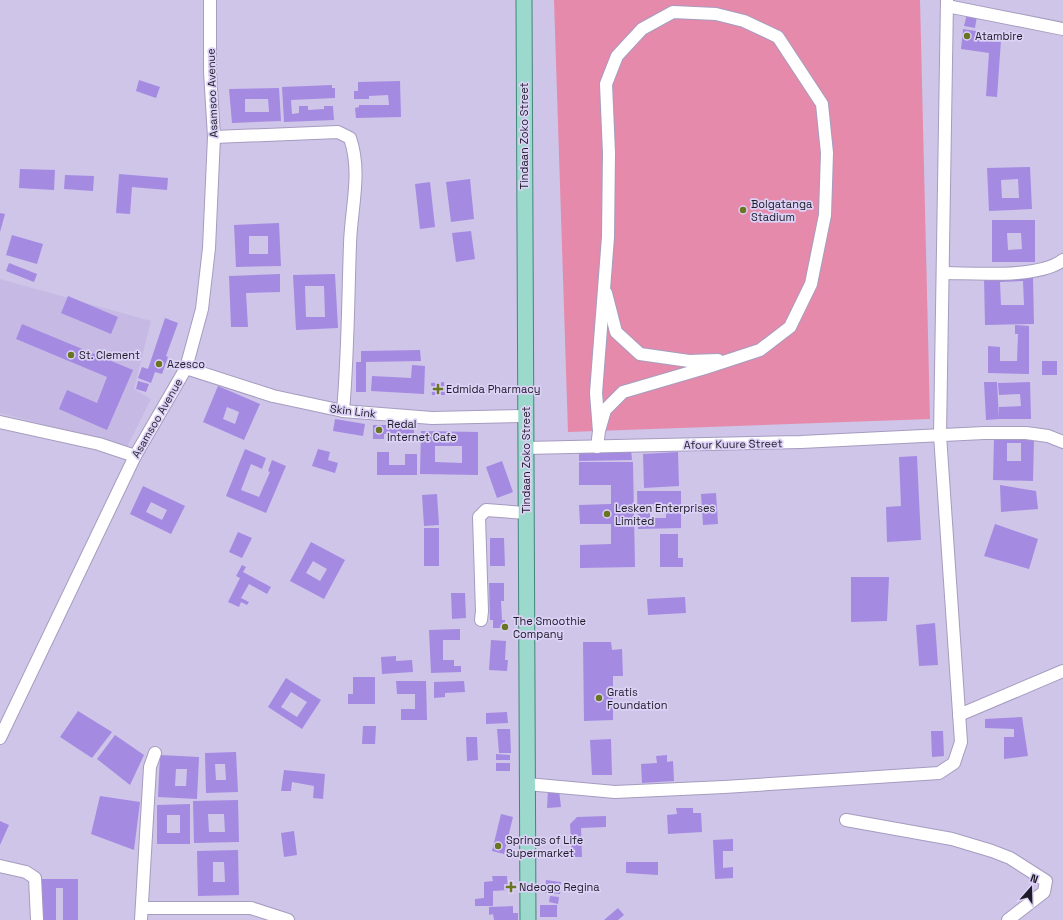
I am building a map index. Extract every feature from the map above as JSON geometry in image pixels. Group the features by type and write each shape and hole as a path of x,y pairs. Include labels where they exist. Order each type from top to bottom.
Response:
{"main road":[{"name":"Tindaan Zoko Street","path":"524,0 528,920"}],"street":[{"name":"Asamsoo Avenue","path":"0,738 135,456 186,368 202,309 209,248 214,137 210,72 210,0"},
{"path":"527,784 615,792 724,787 939,773 954,763 961,742 940,435 947,3 1063,29"},
{"path":"597,447 598,431 596,393 609,203 606,84 616,56 642,29 673,12 716,14 744,21 778,37 822,104 827,153 825,215 811,284 790,327 760,350 624,392 605,410 598,431"},
{"path":"214,137 338,132 350,138 353,147 356,192 350,241 347,362 343,411"},
{"path":"943,273 1034,272 1056,266 1063,260"},
{"path":"604,283 616,332 640,354 689,361 731,359"},
{"name":"Skin Link","path":"186,368 273,396 343,411 432,418 525,416"},
{"path":"0,422 99,444 135,456"},
{"name":"Afour Kuure Street","path":"525,448 801,442 940,435 1026,434 1048,436 1063,442"},
{"path":"481,620 479,517 486,510 526,513"},
{"path":"959,715 1063,670"},
{"path":"141,920 150,767 156,753"},
{"path":"846,820 952,839 1010,858 1046,882 1044,892 1008,920"},
{"path":"0,866 26,872 35,878 37,920"},
{"path":"142,908 251,908 288,920"}],"shaded area":[{"name":"Bolgatanga Stadium","path":"554,0 920,0 930,419 568,432"},
{"name":"St. Clement","path":"0,279 151,321 134,389 151,399 127,447 0,413"}],"building":[{"path":"967,14 977,16 975,28 964,26"},
{"path":"963,29 976,31 975,39 990,41 991,38 1001,40 997,97 986,96 989,53 961,49"},
{"path":"139,80 160,87 156,98 136,91"},
{"path":"400,81 401,117 356,118 355,108 359,107 359,105 389,105 388,95 369,96 369,99 354,99 354,91 358,91 358,82"},
{"path":"332,85 332,88 335,88 335,98 291,100 292,114 299,113 299,106 308,106 308,110 324,109 324,106 333,106 334,120 284,122 282,87"},
{"path":"279,88 281,121 232,123 229,89","holes":["245,99 268,99 269,112 245,112"]},
{"path":"1030,167 1032,209 989,211 987,168","holes":["1018,179 1019,198 1002,198 1001,180"]},
{"path":"20,169 55,170 54,190 19,188"},
{"path":"119,174 168,178 167,190 132,187 130,214 116,213"},
{"path":"65,175 94,176 93,191 64,189"},
{"path":"470,179 474,219 451,222 446,182"},
{"path":"430,182 435,227 420,229 415,184"},
{"path":"0,213 5,214 0,232"},
{"path":"992,220 1035,220 1035,262 992,262","holes":["1007,233 1021,233 1022,249 1008,250"]},
{"path":"279,223 281,266 236,267 234,225","holes":["249,236 268,236 268,254 249,254"]},
{"path":"471,231 475,259 456,262 452,233"},
{"path":"12,235 43,244 37,264 6,255"},
{"path":"9,263 37,274 34,282 6,271"},
{"path":"280,274 280,292 246,293 248,327 231,327 229,276"},
{"path":"335,274 338,328 296,330 293,275","holes":["305,286 324,286 325,317 306,317"]},
{"path":"1033,277 1034,324 985,325 984,278","holes":["1023,281 1024,305 1001,305 1000,282"]},
{"path":"68,296 118,317 111,334 61,313"},
{"path":"165,318 178,323 166,356 168,357 162,374 155,372 151,383 138,378 142,367 148,369"},
{"path":"22,324 133,370 107,430 59,409 67,390 97,403 107,377 16,339"},
{"path":"1015,325 1029,326 1029,374 988,373 988,346 1000,347 1000,361 1017,361 1018,334 1015,334"},
{"path":"420,350 421,361 366,362 366,392 356,392 356,362 361,362 361,351"},
{"path":"1042,361 1057,361 1057,375 1042,375"},
{"path":"412,365 425,366 424,394 371,391 372,376 411,378"},
{"path":"138,381 149,384 146,392 136,389"},
{"name":"Edmida Pharmacy","path":"444,382 445,395 432,395 431,383"},
{"path":"984,382 997,382 999,419 986,420"},
{"path":"1030,382 1031,419 999,419 999,407 1021,406 1020,394 999,395 998,383"},
{"path":"218,386 260,404 244,440 203,422","holes":["227,407 239,412 235,424 223,419"]},
{"path":"335,419 365,424 363,436 333,431"},
{"path":"373,425 414,425 414,434 384,434 384,439 373,439"},
{"path":"421,431 478,432 478,475 420,474","holes":["435,446 462,446 462,463 435,462"]},
{"path":"994,438 1034,439 1033,481 993,480","holes":["1007,443 1021,443 1021,461 1007,461"]},
{"path":"245,449 266,458 262,469 251,464 241,490 259,497 270,472 268,471 272,460 286,466 266,513 226,496"},
{"path":"318,449 330,452 328,460 338,463 335,473 312,466"},
{"path":"579,449 631,449 632,460 579,461"},
{"path":"377,452 389,452 389,465 405,465 405,454 417,454 417,475 377,475"},
{"path":"678,452 679,486 644,488 643,454"},
{"path":"917,456 921,540 887,542 886,507 901,506 899,457"},
{"path":"502,461 513,492 497,498 486,467"},
{"name":"Lesken Enterprises Limited","path":"579,462 633,462 635,567 580,568 580,545 611,544 611,524 580,524 579,505 611,504 611,485 579,485"},
{"path":"1000,485 1036,491 1038,509 1001,512"},
{"path":"143,486 185,506 171,534 130,514","holes":["151,502 167,510 162,520 146,512"]},
{"path":"637,491 681,491 681,528 638,529","holes":["650,504 666,504 666,518 650,518"]},
{"path":"716,493 718,524 703,525 701,494"},
{"path":"437,494 439,525 424,526 422,495"},
{"path":"995,524 1038,539 1029,569 984,556"},
{"path":"424,528 439,528 439,566 424,566"},
{"path":"238,532 252,538 242,558 229,552"},
{"path":"660,534 678,534 678,558 683,558 683,567 660,567"},
{"path":"490,538 504,538 505,566 490,566"},
{"path":"311,542 345,560 324,599 290,581","holes":["313,561 327,569 320,581 306,573"]},
{"path":"242,565 246,567 243,572 271,587 267,594 249,584 241,598 249,602 247,605 241,602 239,607 228,602 240,578 236,576"},
{"path":"851,577 889,577 887,621 851,622"},
{"path":"489,583 504,583 504,601 501,601 502,620 505,620 505,628 493,628 493,620 490,620"},
{"path":"451,593 465,593 466,618 452,619"},
{"path":"685,597 686,613 648,615 647,599"},
{"path":"935,623 938,665 919,666 916,625"},
{"path":"460,629 460,640 443,640 443,660 454,660 454,666 461,666 461,672 431,673 429,630"},
{"path":"491,640 506,641 505,660 508,660 507,671 489,670"},
{"name":"Gratis Foundation","path":"583,642 611,642 612,650 622,649 623,676 613,676 613,720 584,721"},
{"path":"396,656 396,661 412,660 413,672 382,674 381,657"},
{"path":"353,677 375,677 375,704 348,704 348,694 353,694"},
{"path":"286,678 321,700 302,729 268,707","holes":["291,692 307,702 297,717 281,707"]},
{"path":"396,681 426,681 427,720 401,720 401,709 415,709 415,694 397,694"},
{"path":"464,681 465,692 445,693 445,697 434,698 434,682"},
{"path":"78,711 112,732 92,758 60,737"},
{"path":"507,712 508,723 486,724 486,713"},
{"path":"1022,717 1028,756 1004,759 1004,737 1014,737 1014,729 985,728 985,719"},
{"path":"363,726 376,726 375,744 362,744"},
{"path":"497,729 510,729 511,753 499,753"},
{"path":"931,731 943,731 944,756 932,757"},
{"path":"115,735 144,755 130,785 97,759"},
{"path":"466,737 477,737 478,760 467,761"},
{"path":"611,739 612,775 592,775 590,740"},
{"path":"236,752 238,792 206,793 205,753","holes":["215,764 225,764 226,780 216,780"]},
{"path":"496,754 510,755 510,760 496,760"},
{"path":"160,755 199,757 197,799 158,797","holes":["176,769 187,769 186,786 175,786"]},
{"path":"667,755 667,762 673,761 674,781 642,783 641,764 657,763 656,756"},
{"path":"496,763 510,763 510,771 496,771"},
{"path":"284,770 325,774 323,799 313,798 314,786 292,782 291,791 281,791"},
{"path":"559,790 561,807 547,808 548,791"},
{"path":"100,796 140,802 134,850 91,834"},
{"path":"238,800 239,842 194,843 193,801","holes":["208,814 224,814 225,832 209,832"]},
{"path":"190,804 190,844 157,844 157,805","holes":["167,815 180,815 180,833 167,833"]},
{"path":"676,808 693,808 693,813 701,813 702,832 668,834 667,815 677,814"},
{"path":"501,814 513,817 504,854 492,851"},
{"path":"606,816 606,827 581,828 582,857 572,857 570,824 577,817"},
{"path":"0,821 9,825 0,845"},
{"path":"294,831 297,855 284,857 281,833"},
{"path":"733,839 733,851 723,851 723,868 733,867 733,878 715,879 713,840"},
{"path":"238,850 239,895 198,896 197,851","holes":["213,862 224,862 225,882 213,882"]},
{"path":"626,862 658,862 658,875 626,873"},
{"path":"492,876 507,876 508,890 493,891 493,906 475,906 475,899 484,898 484,882 493,881"},
{"path":"38,879 78,879 78,920 63,920 63,888 56,888 56,920 38,920"},
{"path":"546,880 561,882 560,894 545,893"},
{"path":"550,896 559,897 558,904 549,902"},
{"path":"540,905 557,905 557,917 540,917"},
{"path":"513,906 513,913 518,913 518,920 494,920 493,914 489,915 489,907"},
{"path":"618,908 624,915 618,920 604,920"}],"place":[{"name":"Atambire","path":"967,36"},
{"name":"Bolgatanga Stadium","path":"743,210"},
{"name":"St. Clement","path":"71,355"},
{"name":"Azesco","path":"159,364"},
{"name":"Edmida Pharmacy","path":"438,389"},
{"name":"Redal Internet Cafe","path":"379,430"},
{"name":"Lesken Enterprises Limited","path":"607,514"},
{"name":"The Smoothie Company","path":"505,627"},
{"name":"Gratis Foundation","path":"599,698"},
{"name":"Springs of Life Supermarket","path":"498,846"},
{"name":"Ndeogo Regina","path":"511,887"}]}
